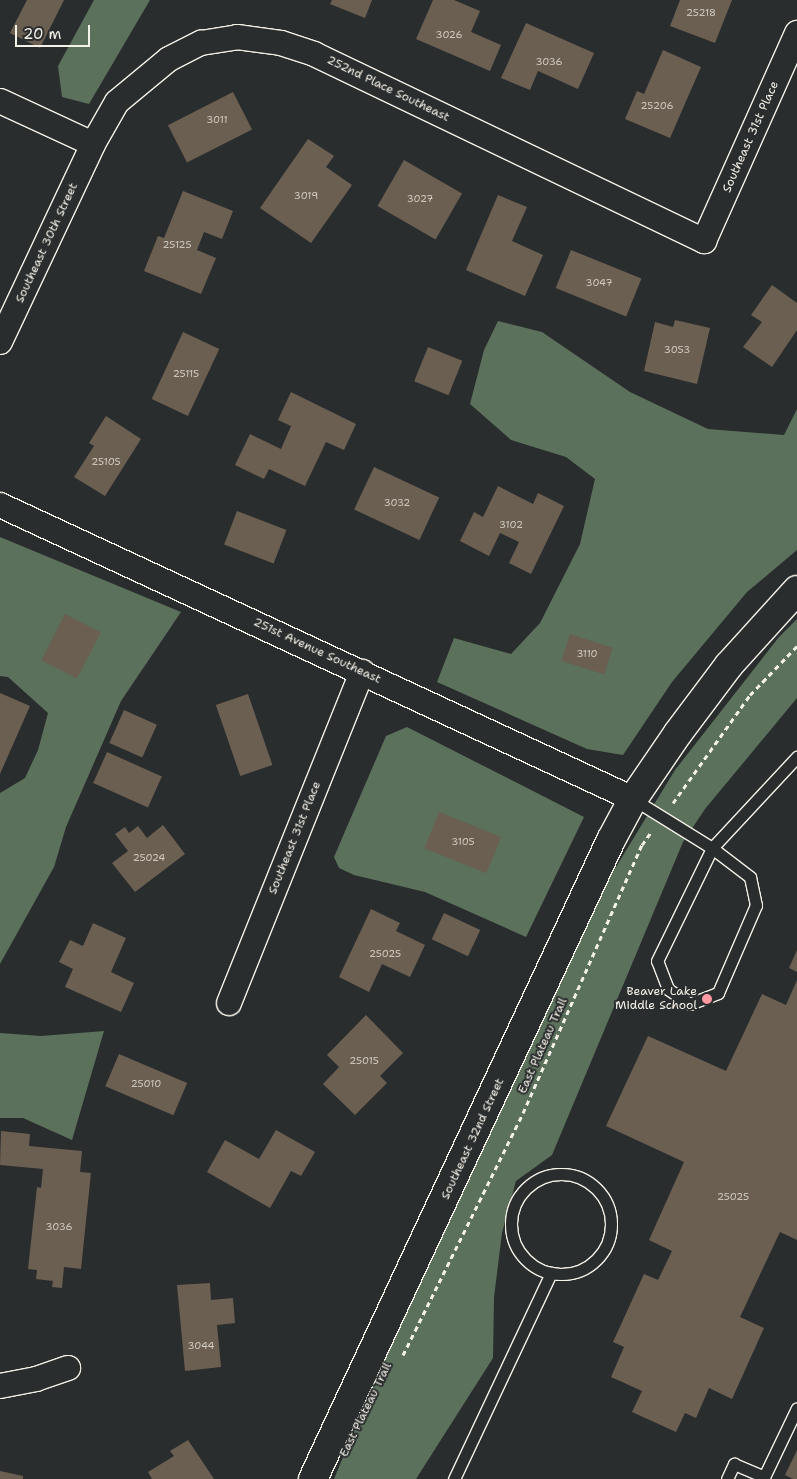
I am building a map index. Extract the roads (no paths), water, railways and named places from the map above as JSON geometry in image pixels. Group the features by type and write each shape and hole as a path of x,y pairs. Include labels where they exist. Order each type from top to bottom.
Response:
{"street":[{"name":"Southeast 31st Place","path":"704,241 797,33"},
{"name":"252nd Place Southeast","path":"93,144 117,102 169,58 201,43 237,37 281,43 314,54 704,241"},
{"path":"0,102 93,144"},
{"name":"Southeast 30th Street","path":"0,342 93,144"},
{"name":"251st Avenue Southeast","path":"0,505 633,799"},
{"name":"Southeast 32nd Street","path":"313,1479 611,840 633,799 678,733 729,665 797,590"},
{"name":"Southeast 31st Place","path":"229,1003 362,672"},
{"path":"0,1386 36,1379 68,1368"}],"lane":[{"path":"633,799 712,848 750,876 756,906 718,993 690,1004 668,989 657,961 712,848 797,757"},
{"path":"787,767 797,774"},
{"path":"557,1173 572,1175 588,1181 604,1200 611,1225 608,1242 599,1257 585,1268 568,1273 551,1273 536,1268 524,1258 510,1229 512,1213 517,1198 534,1181 557,1173"},
{"path":"454,1479 551,1273"},
{"path":"727,1479 734,1464 764,1477 797,1408"}],"place":[{"name":"Beaver Lake Middle School","path":"707,999"}]}
